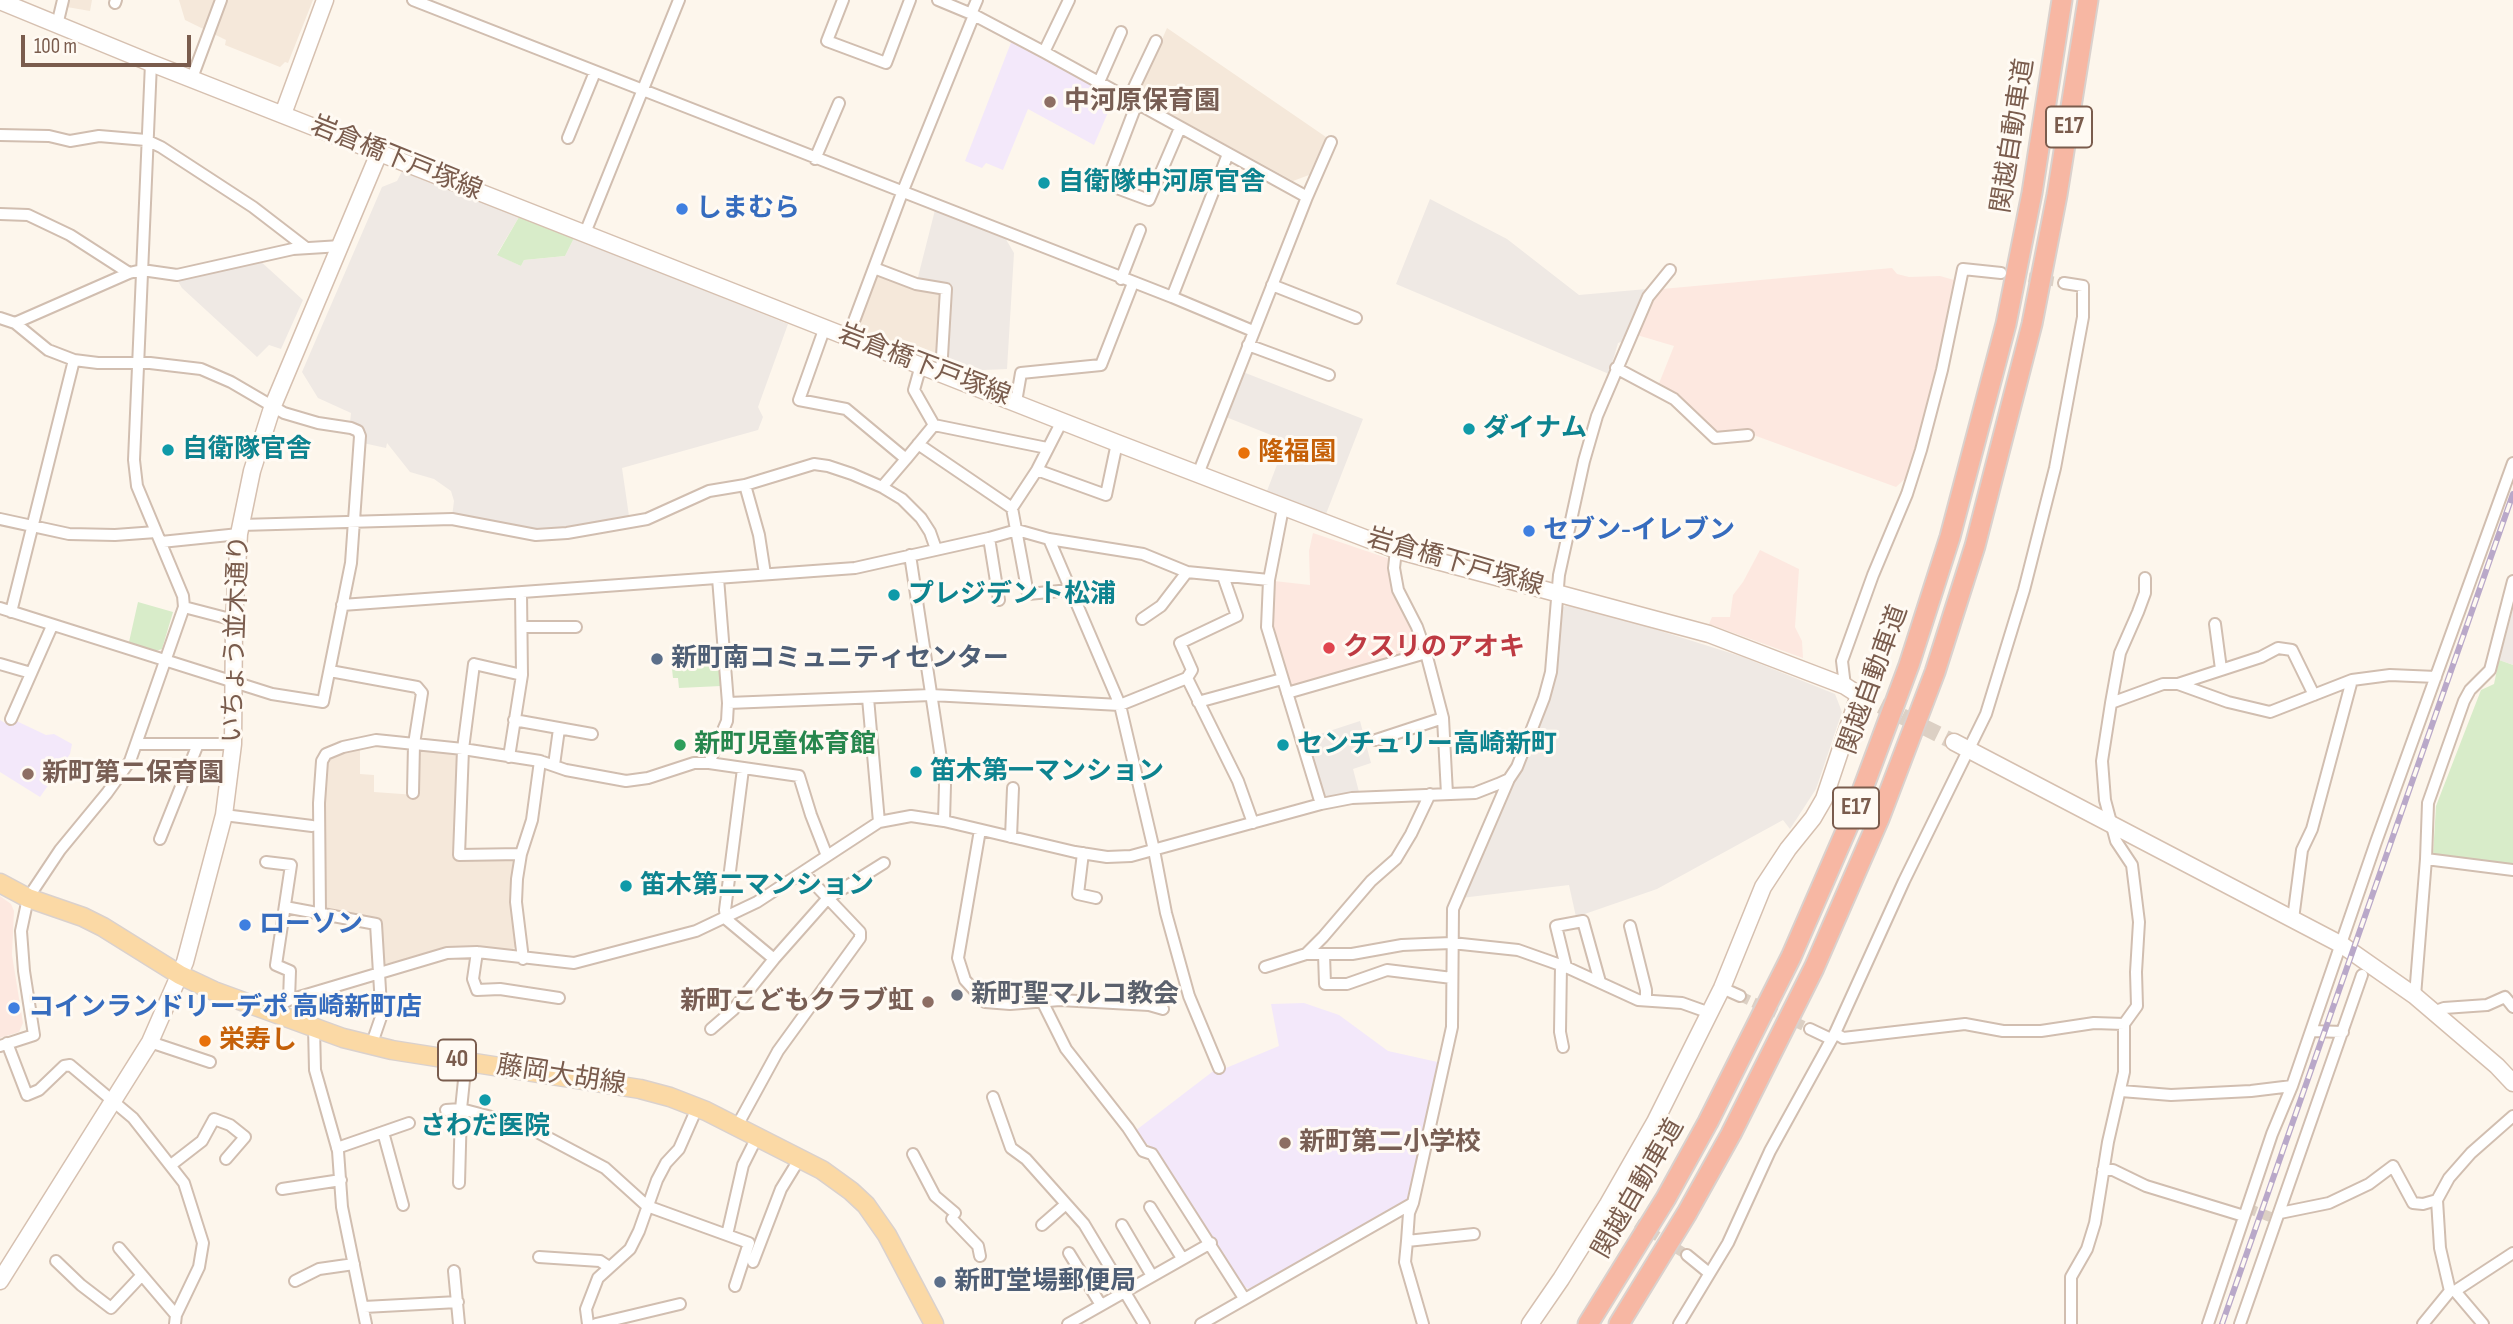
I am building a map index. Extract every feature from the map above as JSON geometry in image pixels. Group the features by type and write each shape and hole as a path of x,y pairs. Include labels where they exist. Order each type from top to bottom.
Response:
{"highway":[{"name":"関越自動車道","path":"1588,1324 1666,1198 1791,957 1855,810 1909,665 1950,537 1997,362 2021,250 2062,0"},
{"name":"関越自動車道","path":"1619,1324 1687,1213 1767,1064 1842,907 1889,794 1935,671 1975,546 2016,394 2047,254 2088,0"}],"main road":[{"name":"藤岡大胡線","path":"0,883 28,898 83,917 180,975 214,990 371,1046 640,1089 670,1097 737,1126 822,1170 866,1205 887,1235 934,1324"}],"street":[{"path":"57,25 63,0"},
{"path":"192,78 221,0"},
{"path":"283,114 325,0"},
{"path":"413,0 1253,331"},
{"path":"584,233 679,0"},
{"path":"843,0 827,41 886,63 910,0"},
{"path":"940,0 1044,52 1307,197"},
{"path":"848,337 977,0"},
{"path":"1044,52 1069,0"},
{"name":"岩倉橋下戸塚線","path":"3,1 151,63 1283,508 1396,550 1709,634 1852,691"},
{"path":"1099,82 1121,32"},
{"path":"1156,41 1106,184 1149,200 1180,128"},
{"path":"119,1248 176,1319 199,1267 202,1243 184,1183 133,1118 70,1065 64,1066 39,1090 27,1095 4,1045 34,1035 21,931 28,898 60,850 130,761 184,607 183,596 137,486 134,460 151,63"},
{"path":"568,138 594,72"},
{"path":"815,159 839,103"},
{"path":"0,135 48,136 70,141 99,136 146,140 253,207 305,247"},
{"path":"1198,474 1253,331 1331,142"},
{"name":"いちょう並木通り","path":"0,1281 150,1042 180,975 225,815 233,744 234,620 240,530 252,471 272,408 379,153"},
{"path":"1172,297 1228,154"},
{"path":"0,214 28,215 70,235 129,273"},
{"path":"1121,279 1140,230"},
{"path":"15,323 129,273 142,270 177,275 305,247 341,246"},
{"path":"874,268 916,285 946,289 941,373"},
{"path":"1530,1324 1608,1204 1655,1122 1722,988 1763,887 1824,799 1852,691 1842,661 1872,575 1907,494 1921,450 1963,269 2001,273"},
{"path":"1423,1324 1405,1262 1409,1213 1451,1034 1453,909 1534,728 1551,672 1559,575 1584,461 1597,416 1648,297 1670,270"},
{"path":"1016,402 1021,373 1101,365 1133,283"},
{"path":"1679,1324 1728,1242 1770,1151 1833,1036 1904,881 1961,745 1986,714 2024,590 2055,468 2083,317 2083,286 2064,283"},
{"path":"1272,285 1356,318"},
{"path":"0,318 15,323 48,350 74,360 98,363 139,362 201,369 231,382 272,408 318,423 358,430 356,522 351,563 323,702 271,694 6,610 33,526 74,360"},
{"path":"825,327 799,400 846,409 906,459"},
{"path":"1248,345 1329,375"},
{"path":"921,365 914,390 934,425 1047,448"},
{"path":"1616,368 1674,399 1716,438 1748,435"},
{"path":"1012,508 1037,470 1062,421"},
{"path":"881,486 934,425"},
{"path":"1037,470 1106,495 1117,443"},
{"path":"918,444 1012,508 1028,594 1070,590"},
{"path":"2207,1324 2376,842 2508,492 2513,463"},
{"path":"0,519 69,534 115,536 159,537 356,522 452,519 536,535 567,533 647,519 709,491 745,485 814,464 828,466 881,486 902,499 921,518 936,549"},
{"path":"745,485 759,535 765,575"},
{"path":"1283,508 1269,580 1267,628 1321,804"},
{"path":"342,606 855,568 1017,530 1049,539 1143,554 1187,572 1269,580"},
{"path":"989,538 999,600"},
{"path":"1049,539 1120,705 1166,913 1189,996 1219,1068"},
{"path":"1396,550 1394,568 1398,590 1417,627 1443,718 1447,794"},
{"path":"910,555 945,785 944,821"},
{"path":"1142,619 1161,606 1187,572"},
{"path":"728,703 931,695 1120,705 1187,678 1192,670 1180,643 1237,616 1223,576"},
{"path":"709,763 727,722 728,703 718,578"},
{"path":"2071,1324 2071,1277 2087,1249 2095,1223 2103,1170 2124,1072 2124,1024 2137,1006 2139,922 2132,865 2116,841 2105,800 2102,761 2120,653 2145,593 2145,578"},
{"path":"2415,996 2428,803 2464,701 2470,690 2490,670 2513,581"},
{"path":"509,757 522,675 522,593"},
{"path":"184,607 234,620"},
{"path":"2215,624 2221,669"},
{"path":"11,719 52,626"},
{"path":"523,627 576,627"},
{"path":"2111,703 2163,684 2178,684 2261,657 2278,648 2292,650 2314,695"},
{"path":"1287,693 1426,653"},
{"path":"0,664 31,673"},
{"path":"522,675 474,664 463,749 459,855 522,854"},
{"path":"330,671 417,687 422,693 414,744 413,793"},
{"path":"2178,684 2228,702 2270,712 2352,680 2390,675 2436,677"},
{"path":"1187,678 1238,781 1253,823"},
{"path":"1198,702 1282,679"},
{"path":"2293,919 2302,850 2312,829 2352,680"},
{"path":"868,698 879,822"},
{"path":"1376,740 1443,718"},
{"path":"514,720 592,734"},
{"path":"554,765 559,729"},
{"path":"320,913 319,803 323,761 326,754 343,747 376,740 463,749 540,761 626,781 648,778 694,764 709,763 799,776 827,856"},
{"path":"138,744 233,744"},
{"path":"160,839 198,744"},
{"path":"1961,745 2342,945 2415,996 2513,1083"},
{"path":"523,958 516,902 522,854 532,820 540,761"},
{"path":"743,769 726,919 774,959"},
{"path":"269,1010 289,1000 447,953 477,952 574,963 590,961 696,931 726,919 879,822 911,816 1083,853 1119,856 1154,850 1321,804 1352,798 1475,793 1509,779"},
{"path":"1011,836 1013,788"},
{"path":"1306,954 1371,881 1396,859 1430,794"},
{"path":"225,815 312,826"},
{"path":"979,830 958,958 965,980 985,1002 1149,1005 1163,1009"},
{"path":"1083,853 1078,894 1096,898"},
{"path":"2426,859 2513,870"},
{"path":"266,862 291,865 276,965 290,971 289,1000"},
{"path":"711,1029 733,1010 828,898 884,863"},
{"path":"737,1126 778,1051 860,938 860,932 803,872"},
{"path":"285,907 376,925 380,1017 371,1046"},
{"path":"1563,1047 1560,1032 1564,966 1556,926 1583,921 1600,982"},
{"path":"1630,926 1646,990 1646,1000"},
{"path":"1265,967 1306,954 1352,954 1402,945 1452,943 1518,950 1564,966 1638,1000 1682,1003 1710,1013"},
{"path":"477,952 473,979 477,990 500,989 559,998"},
{"path":"1324,954 1325,984 1347,984 1387,970 1452,978"},
{"path":"2240,1324 2362,975"},
{"path":"1722,988 1740,996"},
{"path":"2433,1012 2444,1008 2487,1005 2505,997 2513,1007"},
{"path":"1042,1001 1066,1049 1143,1151 1152,1154 1244,1298"},
{"path":"1810,1029 1843,1038 1965,1024 2003,1031 2041,1031 2094,1023 2124,1024"},
{"path":"314,1027 315,1070 337,1148 342,1208 364,1307 366,1323 353,1324"},
{"path":"2311,1031 2343,1032"},
{"path":"150,1042 211,1062"},
{"path":"459,1183 461,1109 466,1061"},
{"path":"2121,1091 2171,1095 2292,1086"},
{"path":"993,1097 1011,1148 1026,1159 1084,1224 1144,1324"},
{"path":"588,1324 586,1309 598,1278 629,1249 639,1231 657,1180 666,1163 679,1149 697,1108"},
{"path":"446,1110 461,1109 526,1126 606,1168 647,1206 749,1243 735,1286"},
{"path":"2483,1324 2453,1291 2440,1248 2437,1200 2449,1178 2470,1153 2513,1116"},
{"path":"171,1165 202,1141 214,1119 230,1125 245,1137 226,1159"},
{"path":"337,1148 409,1123"},
{"path":"383,1132 403,1205"},
{"path":"727,1235 743,1165 757,1137"},
{"path":"914,1154 935,1196 978,1246 980,1256"},
{"path":"753,1262 781,1189 800,1158"},
{"path":"2280,1213 2329,1203 2369,1184 2393,1166 2413,1203 2423,1204 2437,1200"},
{"path":"2103,1170 2113,1170 2146,1186 2244,1216"},
{"path":"282,1188 341,1180"},
{"path":"1201,1324 1413,1203"},
{"path":"1042,1225 1066,1204"},
{"path":"1608,1204 1624,1215"},
{"path":"1150,1207 1182,1258"},
{"path":"1122,1225 1152,1276"},
{"path":"1407,1241 1474,1234"},
{"path":"1068,1324 1211,1243"},
{"path":"1069,1253 1101,1305"},
{"path":"2423,1324 2453,1291 2513,1253"},
{"path":"1687,1255 1709,1273"},
{"path":"539,1257 600,1261 609,1267"},
{"path":"56,1261 111,1308 142,1275"},
{"path":"295,1281 319,1269 354,1264"},
{"path":"454,1271 458,1324"},
{"path":"364,1307 458,1302"},
{"path":"596,1324 680,1304"}],"shaded area":[{"path":"60,0 92,0 90,11 61,6"},
{"path":"179,0 313,0 288,63 285,62 280,67 225,45 226,40 185,20"},
{"path":"1167,28 1326,137 1309,175 1293,181 1137,96"},
{"name":"中河原保育園","path":"1012,40 1115,96 1094,145 1028,109 1003,170 986,163 982,168 965,161"},
{"path":"402,171 519,217 497,254 521,266 524,260 565,256 574,238 788,324 758,407 763,417 758,430 622,468 629,516 565,528 535,530 452,517 454,501 451,491 434,479 410,472 387,443 386,448 363,443 363,426 350,423 351,413 318,398 302,372 382,187 397,181"},
{"path":"1430,199 1507,239 1579,295 1647,289 1624,341 1618,343 1609,374 1396,284"},
{"path":"935,210 1004,236 1014,253 1007,369 983,370 983,378 946,364 950,288 917,281"},
{"path":"258,259 303,300 281,349 269,345 257,357 182,288 176,278"},
{"path":"874,268 946,289 943,365 851,328"},
{"path":"1892,268 1897,274 1909,277 1940,276 1954,280 1944,339 1908,476 1896,487 1748,433 1717,435 1658,386 1674,346 1637,335 1653,296 1662,289"},
{"path":"1243,372 1363,419 1326,514 1267,491 1286,441 1226,417"},
{"path":"1313,533 1390,559 1395,597 1420,645 1418,650 1290,689 1272,630 1274,581 1310,585 1309,551"},
{"path":"1760,550 1799,569 1795,627 1802,641 1803,658 1709,624 1712,617 1730,617 1733,595"},
{"path":"1567,604 1743,657 1835,694 1842,712 1816,789 1790,829 1783,820 1657,889 1576,917 1569,885 1461,898 1537,734 1551,693 1558,657 1560,610"},
{"path":"2513,609 2513,665 2499,660"},
{"path":"8,717 46,735 54,734 72,744 70,754 40,797 0,772 0,720 5,723"},
{"path":"1360,721 1371,763 1353,769 1359,792 1325,798 1321,795 1305,739"},
{"path":"360,747 360,774 374,775 374,792 416,795 418,748 461,753 457,857 517,861 513,905 516,946 511,951 455,947 385,964 381,962 381,923 378,918 324,910 323,805 326,761 328,756"},
{"path":"0,896 11,904 14,911 12,955 23,1023 19,1032 0,1038"},
{"name":"新町第二小学校","path":"1304,1003 1339,1015 1388,1051 1442,1063 1409,1202 1249,1289 1241,1285 1154,1149 1139,1138 1135,1131 1216,1069 1224,1066 1226,1068 1279,1046 1271,1004"}],"green space":[{"path":"519,217 574,238 565,256 524,260 521,266 497,255"},
{"path":"138,602 173,612 162,649 156,651 129,642"},
{"path":"718,658 721,686 679,688 678,678 673,678 672,669 686,667 685,660"},
{"path":"2499,660 2513,665 2513,866 2433,855 2436,806 2481,690 2494,684"}],"tunnel":[{"path":"2014,275 2064,283"},
{"path":"1859,695 1954,742"},
{"path":"1740,996 1810,1029"},
{"path":"2247,1208 2278,1220"},
{"path":"1624,1215 1687,1255"}],"railway":[{"path":"2222,1324 2513,494"}],"place":[{"name":"中河原保育園","path":"1050,102"},
{"name":"自衛隊中河原官舎","path":"1044,183"},
{"name":"しまむら","path":"682,209"},
{"name":"ダイナム","path":"1469,429"},
{"name":"自衛隊官舎","path":"168,450"},
{"name":"隆福園","path":"1244,453"},
{"name":"セブン-イレブン","path":"1529,531"},
{"name":"プレジデント松浦","path":"894,595"},
{"name":"クスリのアオキ","path":"1329,648"},
{"name":"新町南コミュニティセンター","path":"657,659"},
{"name":"新町児童体育館","path":"680,745"},
{"name":"センチュリー高崎新町","path":"1283,745"},
{"name":"笛木第一マンション","path":"916,772"},
{"name":"新町第二保育園","path":"28,774"},
{"name":"笛木第二マンション","path":"626,886"},
{"name":"ローソン","path":"245,925"},
{"name":"新町聖マルコ教会","path":"957,995"},
{"name":"新町こどもクラブ虹","path":"928,1002"},
{"name":"コインランドリーデポ 高崎新町店","path":"14,1008"},
{"name":"栄寿し","path":"205,1041"},
{"name":"さわだ医院","path":"485,1100"},
{"name":"新町第二小学校","path":"1285,1143"},
{"name":"新町堂場郵便局","path":"940,1282"}]}
